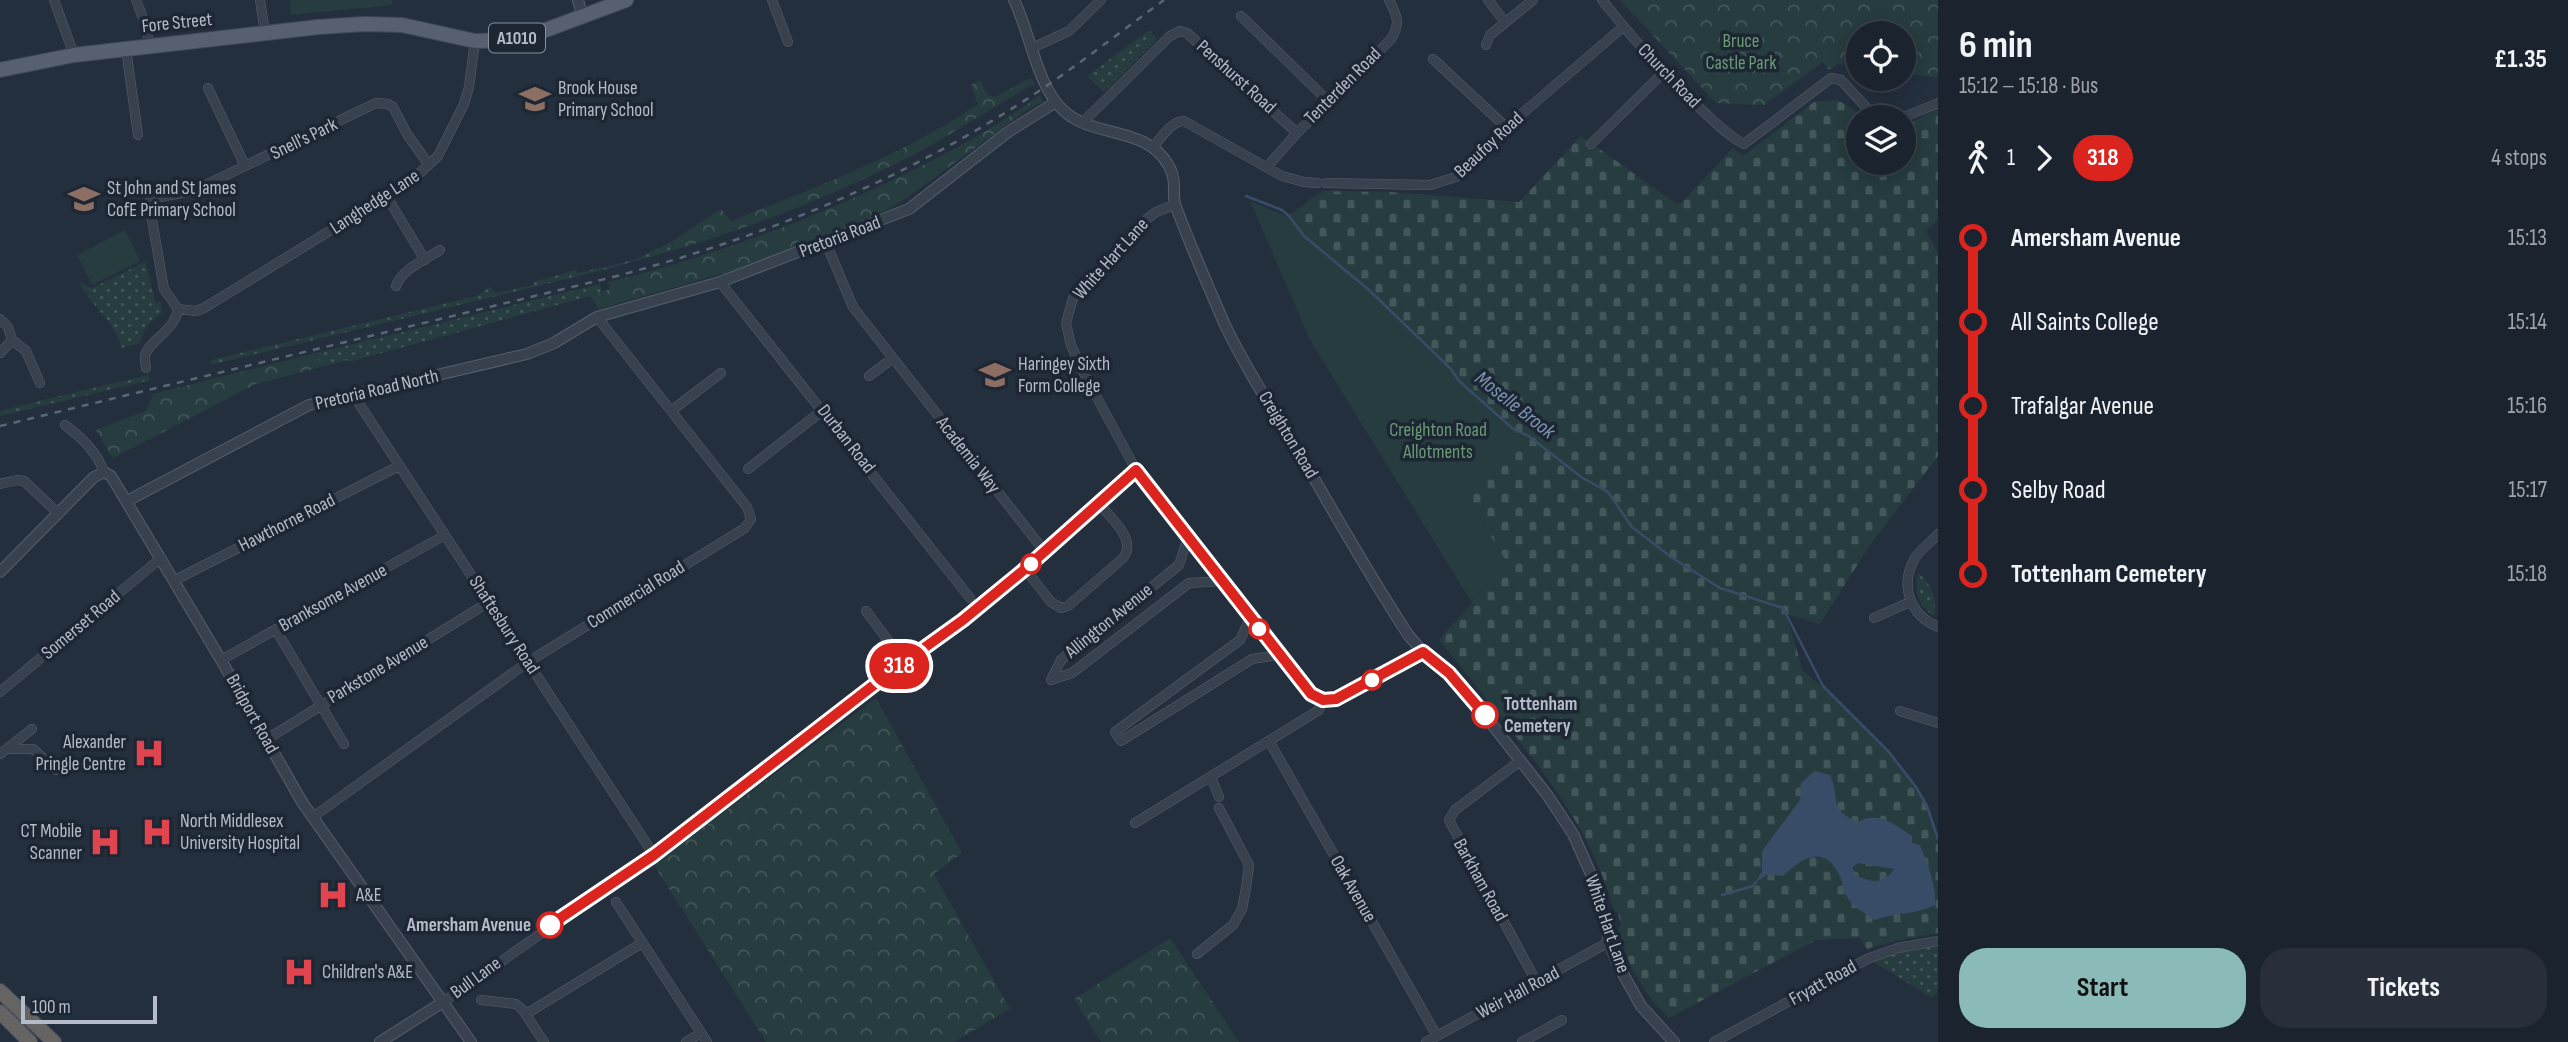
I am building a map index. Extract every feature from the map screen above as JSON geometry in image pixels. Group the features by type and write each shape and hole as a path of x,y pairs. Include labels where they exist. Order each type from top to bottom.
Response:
{"highway":[{"path":"0,991 54,1042"},
{"path":"0,1012 30,1042"},
{"path":"0,1025 21,1042"}],"main road":[{"name":"A1010","path":"475,41 507,40 535,34 626,0"},
{"name":"Fore Street","path":"0,71 74,55 364,24 402,25 475,41"}],"street":[{"path":"54,0 74,55"},
{"path":"136,0 150,46"},
{"path":"260,0 265,33"},
{"path":"578,0 583,18"},
{"path":"772,0 788,42"},
{"path":"1014,0 1056,102 1066,113 1082,123 1133,136 1153,147 1174,178 1174,205"},
{"path":"1032,48 1069,32 1101,0"},
{"name":"Tenterden Road","path":"1267,167 1397,29 1399,19 1389,0"},
{"path":"1488,0 1505,22"},
{"path":"1486,45 1490,35 1533,0"},
{"name":"Church Road","path":"1602,0 1664,72 1733,138 1744,144 1831,78 1841,80 1864,105"},
{"path":"1241,16 1329,102"},
{"name":"Beaufoy Road","path":"1153,147 1173,125 1184,121 1292,180 1322,183 1439,184 1465,173 1507,128 1623,27"},
{"name":"Penshurst Road","path":"1082,123 1170,36 1180,31 1187,33 1297,133"},
{"name":"Langhedge Lane","path":"178,309 197,311 204,308 387,197 429,165 438,156 464,104 475,41"},
{"path":"126,49 138,135"},
{"path":"1433,59 1507,128"},
{"path":"1591,144 1664,72"},
{"path":"208,88 245,166"},
{"name":"Pretoria Road","path":"597,317 720,282 909,209 1008,132 1056,102"},
{"name":"Snell's Park","path":"178,309 164,289 150,200 192,191 376,103 393,107 407,134 429,165"},
{"path":"1916,112 1938,103"},
{"path":"387,197 425,260"},
{"name":"White Hart Lane","path":"1174,205 1148,218 1083,287 1070,306 1066,323 1071,345 1136,470 1279,655 1311,694 1323,700"},
{"name":"Creighton Road","path":"1174,205 1231,336 1394,614 1423,652"},
{"name":"Academia Way","path":"826,243 853,307 1045,552"},
{"path":"396,286 399,278 440,250"},
{"name":"Durban Road","path":"720,282 970,598"},
{"path":"146,368 145,356 148,350 174,324 178,309"},
{"name":"Pretoria Road North","path":"127,501 309,405 527,354 554,343 597,317"},
{"name":"Commercial Road","path":"313,817 528,662 745,528 751,519 747,507 597,317"},
{"path":"0,319 8,327 12,340 26,351 40,383"},
{"path":"0,353 12,340"},
{"path":"869,376 893,358"},
{"path":"671,411 721,373"},
{"name":"Shaftesbury Road","path":"354,396 654,855"},
{"path":"748,469 823,410"},
{"name":"Bridport Road","path":"65,425 83,439 96,455 104,472 116,482 286,776 471,1042"},
{"name":"Hawthorne Road","path":"174,580 399,466"},
{"name":"Bull Lane","path":"380,1042 443,1002 654,855 904,662 963,620 1045,552 1136,470"},
{"path":"0,572 94,477 104,472"},
{"path":"0,484 24,481 59,514"},
{"path":"1025,569 1051,602 1062,608 1068,606 1122,559 1128,553 1129,545 1125,536 1098,503"},
{"path":"1938,534 1915,558 1908,578 1908,596 1919,617 1938,627"},
{"name":"Branksome Avenue","path":"221,660 444,535"},
{"name":"Allington Avenue","path":"1188,537 1179,565 1061,660 1051,680 1072,673 1189,583 1222,581"},
{"name":"Somerset Road","path":"0,692 161,558"},
{"name":"Parkstone Avenue","path":"267,739 489,602"},
{"path":"1874,618 1910,602"},
{"path":"866,611 904,662"},
{"path":"1251,619 1240,640 1115,732 1121,741 1252,659 1279,655"},
{"path":"1103,626 1116,640"},
{"path":"276,630 344,744"},
{"path":"1135,823 1319,710 1323,700 1336,699 1423,652"},
{"name":"White Hart Lane","path":"1423,652 1449,673 1469,695 1548,796 1573,834 1598,890 1609,943 1630,988 1641,1006 1674,1042"},
{"path":"1156,702 1164,714"},
{"path":"1900,711 1938,723"},
{"path":"0,754 32,729"},
{"name":"Oak Avenue","path":"1269,741 1437,1036"},
{"path":"9,748 30,747 56,770"},
{"name":"Barkham Road","path":"1520,761 1455,810 1449,820 1537,983"},
{"path":"1211,777 1219,797"},
{"path":"1197,954 1233,925 1242,909 1246,888 1249,865 1219,808"},
{"path":"615,902 707,1042"},
{"name":"Fryatt Road","path":"1714,1042 1867,959 1898,948 1938,941"},
{"path":"526,1014 642,943"},
{"name":"Weir Hall Road","path":"1426,1042 1609,943"},
{"path":"481,1000 529,1006 543,1004"},
{"path":"516,1004 526,1014 544,1042"},
{"path":"1522,1042 1562,1020"},
{"path":"686,1042 701,1033"}],"green space":[{"path":"290,0 392,0 392,5 291,15"},
{"name":"Bruce Castle Park","path":"1620,0 1938,0 1938,78 1916,75 1916,21 1846,21 1846,65 1837,64 1829,70 1823,62 1764,105 1716,103"},
{"path":"1149,30 1157,39 1104,92 1087,76"},
{"path":"1030,78 1035,84 882,170 794,209 674,250 671,242 721,209 731,221 858,169 949,123 978,104 971,85 980,80 988,95 995,97"},
{"path":"1040,95 1043,102 1027,110 885,211 738,269 599,309 590,296 610,289 608,282 743,242 874,189 980,134"},
{"name":"Tottenham Cemetery","path":"1838,100 1846,105 1846,175 1916,175 1916,120 1938,108 1938,220 1926,231 1938,253 1938,456 1870,545 1820,624 1786,614 1803,671 1835,697 1905,771 1928,806 1938,843 1938,933 1867,949 1860,938 1816,940 1669,1018 1651,998 1631,966 1618,929 1621,925 1618,913 1614,910 1597,863 1576,821 1536,762 1439,640 1472,603 1504,558 1294,212 1322,191 1391,192 1519,202 1581,136 1677,204 1682,202 1733,148 1743,156 1814,102"},
{"name":"Creighton Road Allotments","path":"1250,201 1286,216 1294,212 1518,440 1466,495 1504,558 1472,603 1310,340"},
{"path":"125,230 140,261 92,285 77,255"},
{"path":"671,242 674,250 600,271 210,365 212,360 476,296 490,287 495,293 533,285 534,282 576,270 577,273 634,260"},
{"path":"145,262 156,303 160,301 162,312 145,328 140,343 122,348 114,330 79,282 92,288"},
{"path":"600,284 602,291 590,296 349,362 348,360 325,366 312,354"},
{"path":"312,354 325,366 256,384 113,458 96,430 146,411 153,394"},
{"path":"148,375 151,380 0,416 0,412 18,406"},
{"path":"1918,573 1932,592 1934,616 1924,608 1918,598"},
{"path":"876,698 962,853 934,874 1010,1009 954,1042 766,1042 654,865"},
{"path":"1170,938 1239,1042 1101,1042 1074,999"},
{"path":"1938,945 1938,993 1932,998 1872,961 1899,952"}],"water":[{"path":"1815,771 1830,775 1838,808 1848,817 1858,822 1872,818 1886,820 1912,836 1912,843 1920,845 1928,867 1935,905 1875,920 1852,903 1833,864 1819,857 1804,860 1783,876 1768,874 1756,882 1762,871 1762,851 1800,800 1801,783","holes":["1858,863 1894,869 1885,878 1876,881 1854,874 1853,867"]}],"waterway":[{"name":"Moselle Brook","path":"1246,196 1282,210 1304,236 1369,290 1451,369 1459,381 1512,428 1530,437 1581,477 1608,492 1632,527 1671,557 1720,588 1783,608 1823,686 1889,752 1916,787 1927,806 1938,839"},
{"path":"1722,895 1753,886 1756,882"}],"railway":[{"path":"0,426 613,277 780,224 887,178 990,122 1055,80 1164,0"}],"bus line":[{"name":"318","path":"550,925 654,855 892,671 963,620 1136,470 1311,694 1323,700 1336,699 1423,652 1449,673 1485,715"}],"place":[{"name":"Brook House Primary School","path":"535,99"},
{"name":"St John and St James CofE Primary School","path":"84,199"},
{"name":"Haringey Sixth Form College","path":"995,375"},
{"name":"Tottenham Cemetery","path":"1485,715"},
{"name":"Alexander Pringle Centre","path":"149,753"},
{"name":"North Middlesex University Hospital","path":"157,832"},
{"name":"CT Mobile Scanner","path":"105,842"},
{"name":"A&E","path":"333,895"},
{"name":"Amersham Avenue","path":"550,925"},
{"name":"Children's A&E","path":"299,972"}]}
